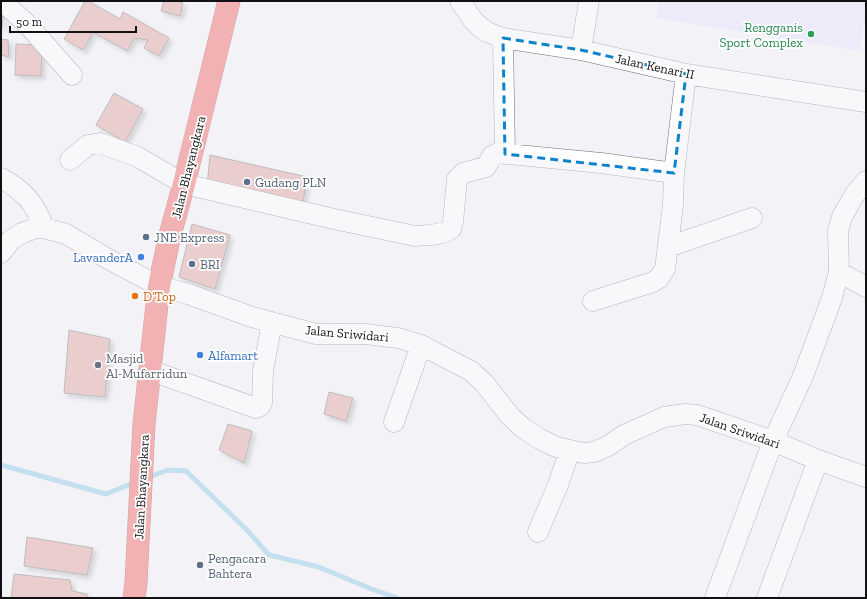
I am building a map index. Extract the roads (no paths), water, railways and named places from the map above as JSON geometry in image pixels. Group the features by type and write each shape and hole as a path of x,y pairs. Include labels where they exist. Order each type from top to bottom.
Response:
{"highway":[{"name":"Jalan Bhayangkara","path":"134,598 144,424 159,286 170,235 229,1"}],"street":[{"path":"2,1 28,25 72,75"},
{"name":"Jalan Kenari II","path":"460,1 473,20 480,27 487,32 503,38 581,50 686,74 866,102"},
{"path":"581,50 588,1"},
{"path":"503,38 505,154"},
{"path":"593,301 645,285 659,278 666,269 673,205 674,173 686,74"},
{"path":"70,160 88,145 100,143 138,157 184,184 415,236 448,231 453,226 458,176 463,173 486,168 492,156 498,153 601,163 674,173"},
{"path":"1,178 20,189 34,207 44,228 36,228 22,232 11,240 1,253"},
{"path":"715,598 773,441 803,376 832,298 839,272 838,231 842,217 855,194 866,181"},
{"path":"668,247 752,218"},
{"name":"Jalan Sriwidari","path":"44,228 66,234 108,259 159,286 188,294 252,317 316,334 366,334 398,338 421,345 471,371 484,384 510,416 523,428 556,447 584,453 594,452 608,446 624,435 664,417 685,414 697,415 773,441 818,460 866,477"},
{"path":"839,272 866,287"},
{"path":"149,370 256,408 262,403 262,371 272,322"},
{"path":"394,422 421,345"},
{"path":"538,532 558,485 570,450"},
{"path":"767,598 818,460"}],"waterway":[{"path":"1,465 106,494 136,482"},
{"path":"147,478 168,470 186,471 247,530 269,555 319,567 397,598"}],"place":[{"name":"Rengganis Sport Complex","path":"811,34"},
{"name":"Gudang PLN","path":"247,182"},
{"name":"JNE Express","path":"146,237"},
{"name":"LavanderA","path":"141,257"},
{"name":"BRI","path":"192,264"},
{"name":"D’Top","path":"135,296"},
{"name":"Alfamart","path":"200,355"},
{"name":"Masjid Al-Mufarridun","path":"98,365"},
{"name":"Pengacara Bahtera","path":"200,565"}]}
